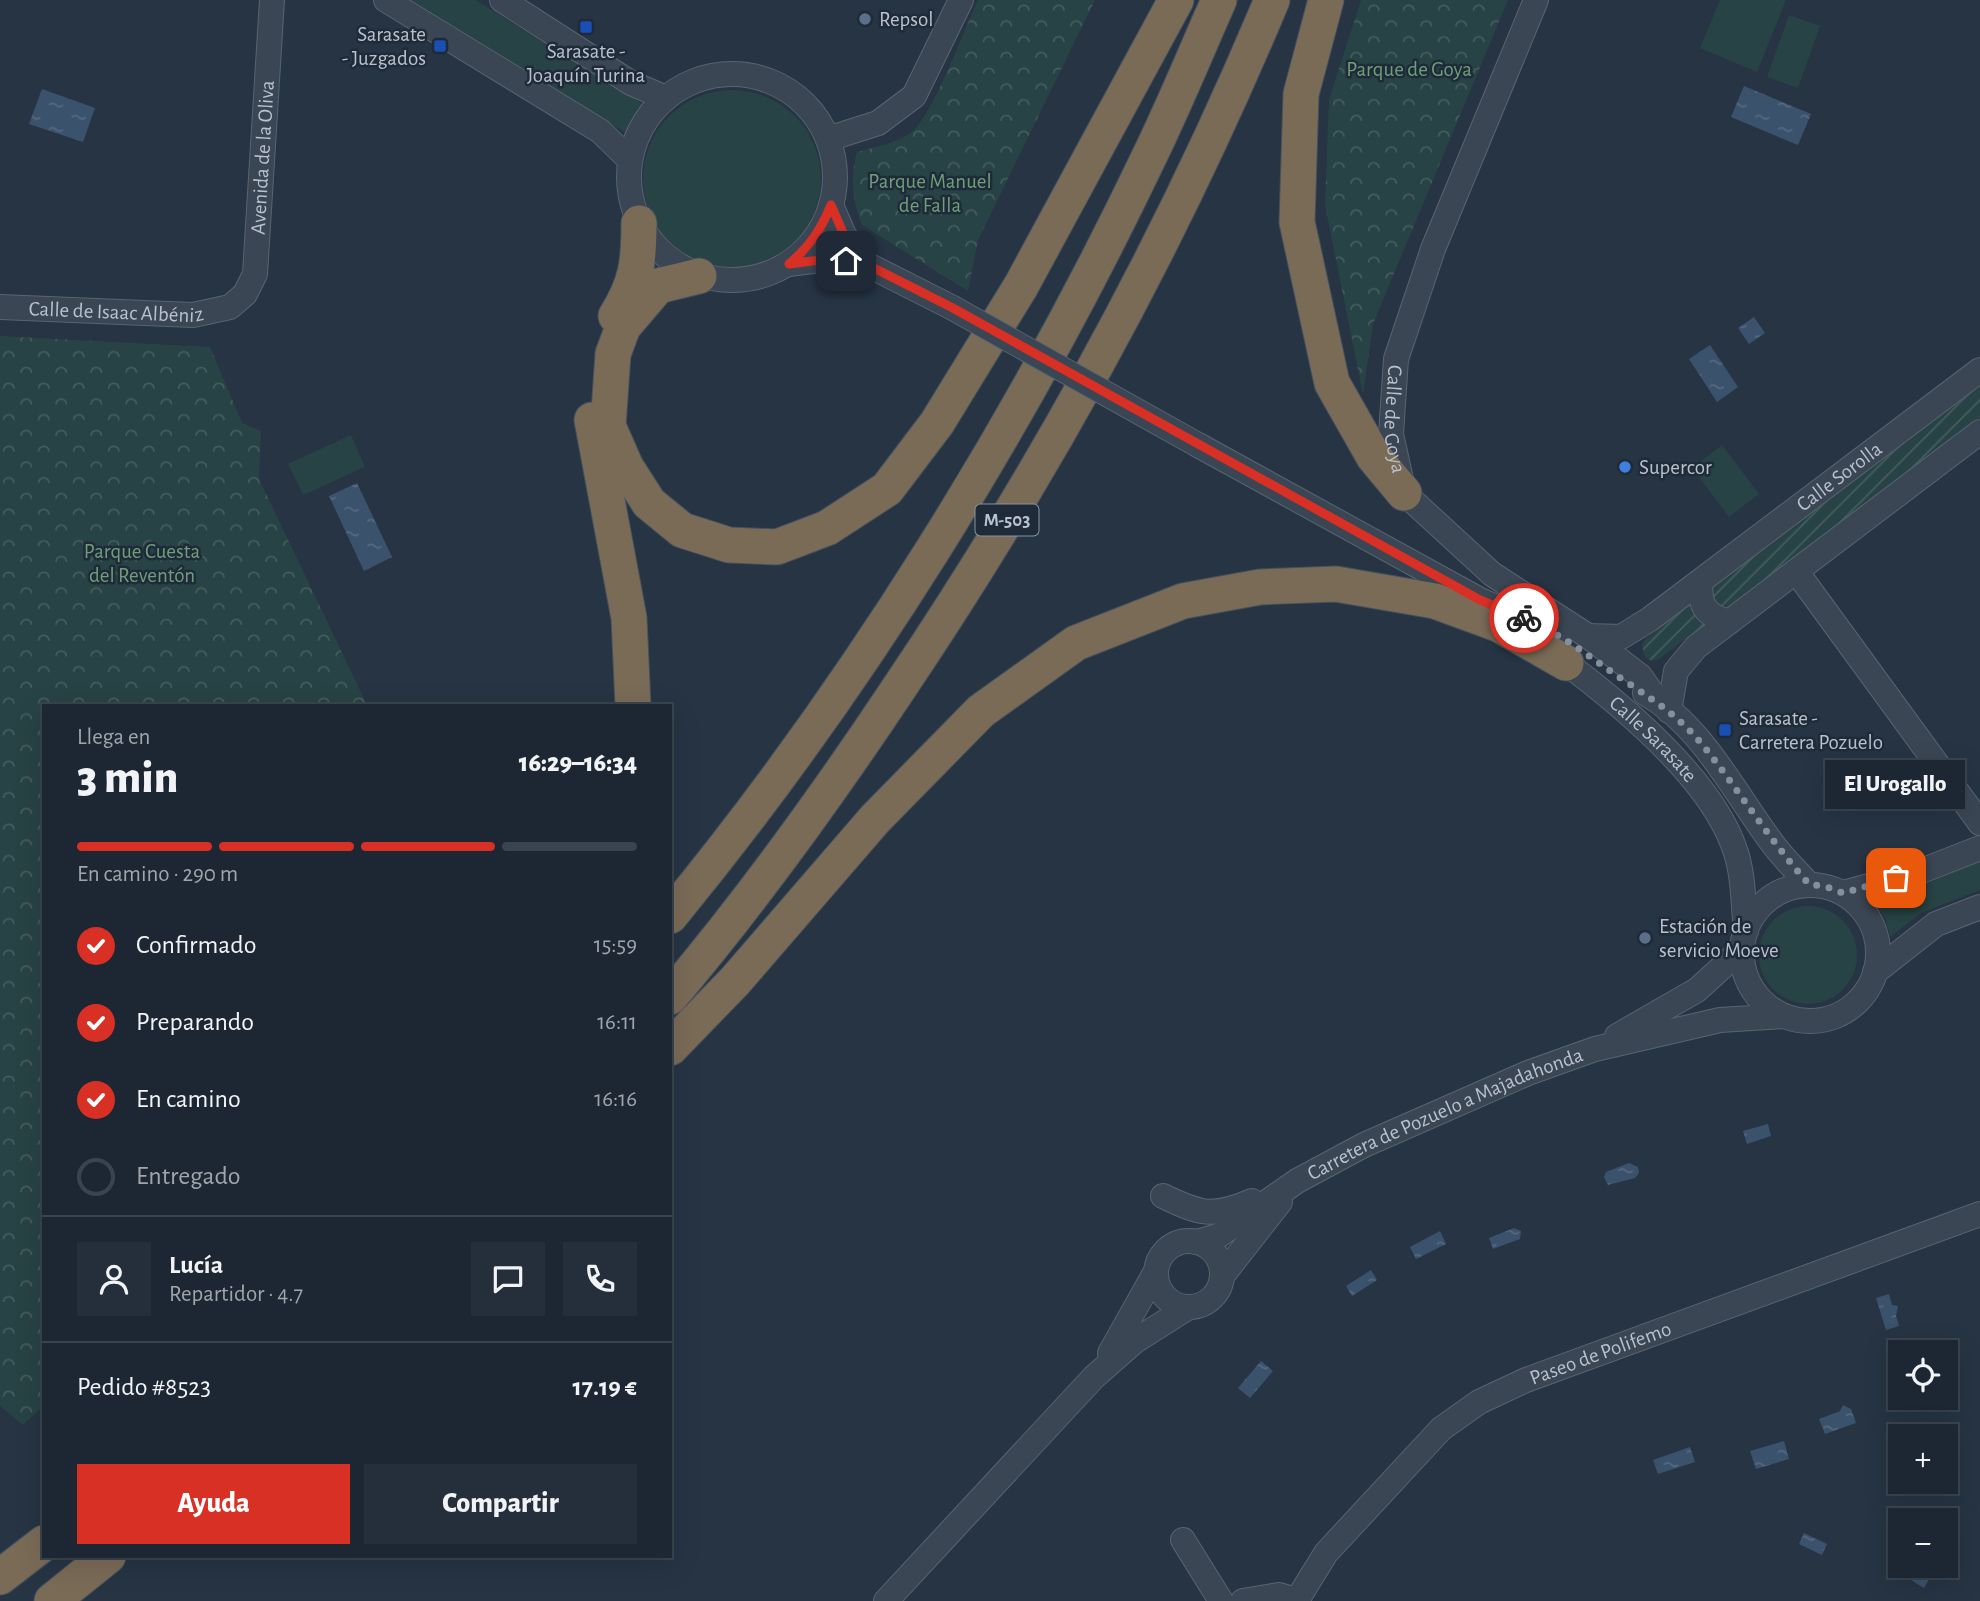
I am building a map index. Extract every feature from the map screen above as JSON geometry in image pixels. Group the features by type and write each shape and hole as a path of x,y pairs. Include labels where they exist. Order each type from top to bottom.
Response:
{"highway":[{"path":"699,276 658,286 623,327 613,354 608,426 626,467 649,503 682,530 729,545 777,547 827,528 887,489 937,423 1021,286 1176,0"},
{"name":"M-503","path":"672,913 798,752 925,559 998,440 1066,319 1149,157 1219,0"},
{"name":"M-503","path":"672,994 836,782 963,594 1040,466 1112,336 1191,180 1272,0"},
{"path":"1326,0 1301,94 1297,222 1332,383 1374,457 1405,493"},
{"path":"633,704 629,618 592,425 600,352 611,324 631,292 639,262 639,223"},
{"path":"672,1046 735,981 875,819 981,711 1076,643 1183,601 1259,587 1336,584 1435,601 1498,624 1566,663"},
{"path":"0,1577 42,1545"},
{"path":"52,1601 106,1558"}],"street":[{"name":"Avenida de la Oliva","path":"230,307 245,294 255,274 272,0"},
{"path":"386,0 600,131 630,160"},
{"path":"828,139 878,123 914,96 961,0"},
{"name":"Calle de Goya","path":"1536,0 1433,249 1395,359 1391,434 1405,493 1492,574 1588,636 1640,676 1663,705"},
{"path":"508,2 631,83 666,98"},
{"path":"727,74 760,78 790,92 813,113 828,139 834,161 831,205 822,228 807,248 789,264 768,275 745,280 722,281 699,276 664,256 639,223 629,192 630,160 643,125 666,98 694,81 727,74"},
{"name":"Calle Sarasate","path":"831,205 844,235 864,263"},
{"name":"Calle Sarasate","path":"789,264 827,259 864,263 951,307 1480,600 1539,624 1570,641 1663,705 1704,747 1772,842 1809,884"},
{"name":"Calle de Isaac Albéniz","path":"0,307 193,315 230,307"},
{"name":"Calle Sorolla","path":"1588,636 1621,637 1700,582 1980,370"},
{"path":"1663,705 1676,671 1696,647 1980,432"},
{"path":"1796,571 1980,823"},
{"path":"1700,582 1700,604 1710,617 1729,622"},
{"name":"Calle Sarasate","path":"1480,600 1566,663 1662,744 1720,818 1734,846 1741,874 1744,940"},
{"path":"1843,893 1916,873 1980,848"},
{"path":"1809,884 1843,893 1861,908 1873,927 1878,950 1875,972 1867,989 1855,1004 1839,1014 1811,1020 1784,1016 1766,1004 1752,989 1744,969 1744,940 1755,913 1770,898 1788,888 1809,884"},
{"path":"1875,972 1936,924 1980,907"},
{"name":"Carretera de Pozuelo a Majadahonda","path":"1595,1049 1697,990 1744,940"},
{"name":"Carretera de Pozuelo a Majadahonda","path":"1193,1242 1218,1237 1297,1181 1364,1145 1463,1100 1595,1049 1720,1020 1784,1016"},
{"path":"1193,1242 1163,1196 1195,1211 1224,1213 1297,1181"},
{"name":"Carretera de Pozuelo a Majadahonda","path":"1222,1276 1297,1181"},
{"name":"Paseo de Polifemo","path":"1298,1601 1335,1544 1441,1429 1479,1402 1526,1380 1980,1214"},
{"path":"1094,1377 1156,1273 1158,1262 1165,1251 1177,1244 1193,1242 1204,1245 1218,1258 1222,1276 1214,1295 1198,1307 1187,1308 1168,1301 1161,1293 1156,1273"},
{"path":"886,1601 1094,1377 1135,1341 1187,1308"},
{"path":"1183,1540 1222,1601"},
{"path":"1243,1601 1270,1596 1298,1601"}],"green space":[{"path":"412,0 476,0 643,104 626,133"},
{"name":"Parque Manuel de Falla","path":"978,0 1095,0 978,240 968,291 862,225 854,198 853,179 857,152 900,139 921,122 939,89"},
{"name":"Parque de Goya","path":"1361,0 1508,0 1373,324 1363,394 1325,205 1329,100"},
{"path":"1720,0 1786,0 1757,72 1700,48"},
{"path":"1789,15 1820,26 1798,88 1767,77"},
{"path":"732,90 766,96 795,116 815,145 821,179 815,213 795,242 766,262 732,268 698,262 669,242 649,213 643,179 649,145 669,116 698,96"},
{"name":"Parque Cuesta del Reventón","path":"0,336 210,347 242,423 261,431 259,479 367,704 42,704 42,1407 23,1425 0,1406"},
{"path":"1980,386 1980,417 1659,659 1652,661 1645,657 1642,646 1645,639"},
{"path":"351,435 365,467 303,495 288,464"},
{"path":"1722,445 1759,494 1729,517 1692,468"},
{"path":"1980,862 1980,890 1921,913 1890,937 1886,920 1873,900"},
{"path":"1808,906 1827,910 1843,920 1853,936 1857,955 1853,974 1843,990 1827,1000 1808,1004 1789,1000 1773,990 1763,974 1759,955 1763,936 1773,920 1789,910"}],"water":[{"path":"1744,86 1811,114 1798,145 1731,117"},
{"path":"42,89 95,108 83,142 29,124"},
{"path":"1754,317 1765,333 1749,344 1738,328"},
{"path":"1710,345 1738,387 1717,402 1689,359"},
{"path":"357,483 392,557 364,571 329,496"},
{"path":"1768,1124 1771,1136 1747,1144 1743,1131"},
{"path":"1629,1163 1638,1167 1639,1173 1635,1178 1608,1185 1604,1177 1606,1172"},
{"path":"1514,1228 1521,1231 1520,1239 1493,1249 1489,1238"},
{"path":"1440,1231 1446,1244 1416,1259 1410,1247"},
{"path":"1371,1270 1377,1280 1352,1296 1346,1286"},
{"path":"1889,1294 1892,1305 1898,1306 1896,1316 1899,1326 1886,1330 1876,1298"},
{"path":"1261,1361 1273,1371 1250,1398 1238,1388"},
{"path":"1843,1405 1851,1409 1856,1423 1825,1434 1819,1419 1840,1411"},
{"path":"1784,1441 1789,1459 1756,1469 1750,1451"},
{"path":"1690,1447 1695,1462 1658,1474 1653,1460"},
{"path":"1804,1533 1827,1544 1822,1555 1799,1544"},
{"path":"1912,1578 1930,1578 1924,1588 1911,1580"}],"way so far":[{"path":"1524,618 1581,647 1628,683 1657,700 1704,747 1772,842 1809,884 1843,893 1896,878"}],"place":[{"name":"Repsol","path":"865,19"},
{"name":"Sarasate - Joaquín Turina","path":"586,27"},
{"name":"Sarasate - Juzgados","path":"440,46"},
{"name":"Supercor","path":"1625,467"},
{"name":"Sarasate - Carretera Pozuelo","path":"1725,730"},
{"name":"El Urogallo","path":"1896,878"},
{"name":"Estación de servicio Moeve","path":"1645,938"}],"route":[{"path":"846,261 827,259 789,264 807,248 822,228 831,205 844,235 864,263 951,307 1480,600 1524,618"}]}
